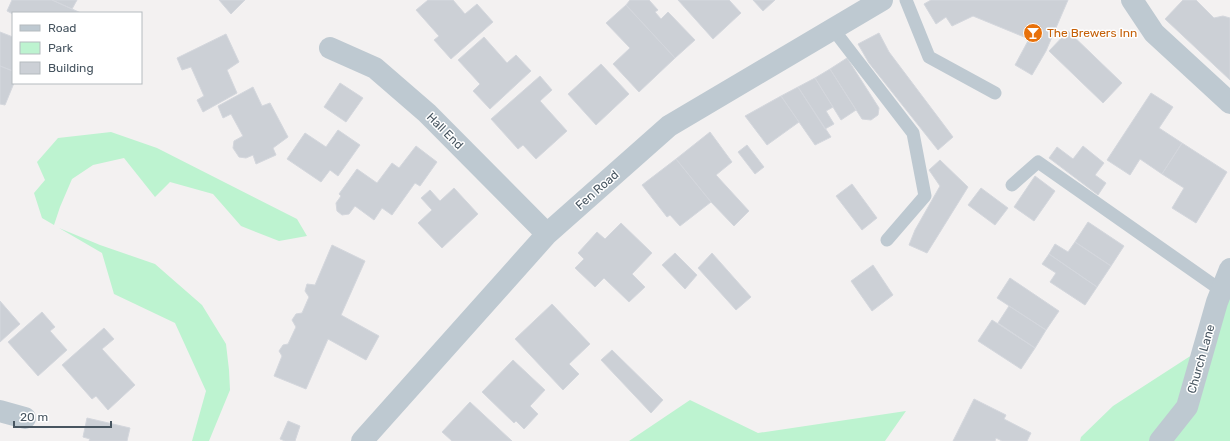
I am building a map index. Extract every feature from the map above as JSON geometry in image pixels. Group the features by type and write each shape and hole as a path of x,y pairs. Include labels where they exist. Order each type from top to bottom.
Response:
{"street":[{"name":"Fen Road","path":"362,441 547,234 669,126 882,0"},
{"path":"1132,0 1154,33 1230,103"},
{"name":"Hall End","path":"330,48 375,68 427,113 547,234"},
{"name":"Church Lane","path":"1160,441 1187,407 1230,269"},
{"path":"0,411 25,418"}],"lane":[{"path":"906,0 929,57 995,93"},
{"path":"832,29 913,133 925,196 887,240"},
{"path":"1012,185 1038,162 1222,291"}],"green space":[{"path":"111,132 157,148 297,219 307,236 279,241 241,226 213,194 170,182 155,197 124,158 93,165 72,179 54,225 42,218 34,193 45,180 37,162 58,138"},
{"path":"59,228 100,245 155,264 202,305 226,344 229,370 230,390 209,441 192,441 206,391 175,323 114,294 102,253"},
{"path":"1230,290 1230,441 1080,441 1081,437 1113,406 1195,353"},
{"path":"690,400 758,433 906,411 885,441 629,441"}],"building":[{"path":"12,0 52,0 79,12 12,12 12,14 7,11"},
{"path":"52,0 77,0 72,9"},
{"path":"219,0 245,0 231,14"},
{"path":"428,0 453,0 465,14 477,4 493,22 451,59 434,40 439,36 416,10"},
{"path":"630,0 649,0 658,10 655,12 661,19 668,12 695,40 675,58 626,5"},
{"path":"678,0 729,0 741,13 713,39"},
{"path":"753,0 775,0 763,11"},
{"name":"The Brewers Inn","path":"931,0 1068,0 1046,51 1032,75 1015,65 1029,39 973,16 952,26 946,17 936,24 924,4"},
{"path":"1183,0 1196,0 1214,18 1223,16 1230,18 1230,80 1165,19"},
{"path":"626,5 675,58 639,92 613,64 630,48 606,23"},
{"path":"1068,31 1122,83 1103,103 1049,51"},
{"path":"0,32 12,37 12,71 0,66"},
{"path":"879,33 889,52 953,137 938,150 869,63 858,44"},
{"path":"226,34 239,62 227,70 237,93 203,112 197,100 204,96 191,67 182,70 177,58"},
{"path":"484,37 507,63 516,55 531,71 490,109 473,91 480,84 458,60"},
{"path":"847,58 879,108 878,115 871,120 862,119 830,69"},
{"path":"601,64 629,94 596,125 568,94"},
{"path":"0,66 12,71 12,84 14,84 5,105 0,104"},
{"path":"830,69 856,110 841,120 815,78"},
{"path":"540,76 552,90 540,101 567,131 536,159 523,145 518,149 491,119"},
{"path":"815,78 833,107 826,111 834,124 825,129 798,87"},
{"path":"340,83 363,98 346,122 324,107"},
{"path":"253,87 262,106 270,103 288,137 273,148 276,155 256,164 253,155 246,158 239,157 233,148 234,141 243,136 231,114 223,118 218,106"},
{"path":"798,87 831,137 815,145 781,96"},
{"path":"1151,93 1173,107 1159,128 1182,143 1162,174 1140,159 1130,175 1107,160"},
{"path":"781,96 799,122 767,145 745,116"},
{"path":"338,130 360,145 338,176 330,170 321,182 287,159 305,133 326,147"},
{"path":"710,132 732,162 716,175 749,211 734,226 711,202 676,159"},
{"path":"1182,143 1227,172 1196,223 1172,208 1184,188 1162,174"},
{"path":"747,145 764,167 755,174 738,152"},
{"path":"416,146 437,162 420,186 415,183 392,215 382,208 374,220 355,206 349,214 342,215 337,211 336,203 341,196 339,194 357,169 377,183 392,163 399,168"},
{"path":"1083,146 1104,163 1095,175 1106,183 1098,195 1049,158 1057,147 1073,159"},
{"path":"676,159 711,202 680,226 670,215 667,217 642,185"},
{"path":"940,160 968,187 927,253 909,245 915,230 940,186 929,170"},
{"path":"1035,176 1055,191 1034,221 1014,207"},
{"path":"852,184 877,218 862,230 836,196"},
{"path":"454,188 478,214 442,248 418,223 432,210 421,198 430,190 440,201"},
{"path":"981,188 1008,208 995,225 968,205"},
{"path":"1088,222 1124,246 1111,266 1075,242"},
{"path":"621,223 652,253 632,274 645,287 629,302 604,278 595,287 575,268 584,259 578,253 597,232 605,239"},
{"path":"1075,242 1111,266 1097,287 1049,254 1055,244 1068,252"},
{"path":"332,245 365,261 341,315 379,336 366,360 328,339 306,389 274,376 282,356 279,351 283,345 288,344 296,327 292,320 296,314 302,313 309,297 305,291 307,284 315,285"},
{"path":"675,253 697,275 685,289 662,265"},
{"path":"712,253 751,297 736,310 698,268"},
{"path":"1049,254 1097,287 1085,305 1050,282 1056,273 1042,264"},
{"path":"873,265 893,295 872,311 851,281"},
{"path":"1010,278 1059,311 1046,330 997,298"},
{"path":"0,301 20,324 0,342"},
{"path":"552,304 590,344 569,364 579,374 563,390 515,339"},
{"path":"1009,306 1046,330 1035,348 998,323"},
{"path":"42,312 55,327 50,331 67,350 38,376 8,342"},
{"path":"992,320 1035,348 1021,369 978,341"},
{"path":"104,328 114,339 102,349 135,385 108,410 96,396 92,399 62,365"},
{"path":"612,350 663,400 651,413 601,360"},
{"path":"513,360 545,390 530,406 538,414 524,429 516,421 514,423 482,392"},
{"path":"974,399 1006,415 1004,419 1031,433 1027,441 1002,441 996,438 995,441 953,441"},
{"path":"470,402 512,441 452,441 442,432"},
{"path":"87,418 130,428 127,441 89,441 90,439 83,437"},
{"path":"288,421 300,426 295,441 285,441 280,439"}],"place":[{"name":"The Brewers Inn","path":"1033,33"}]}
